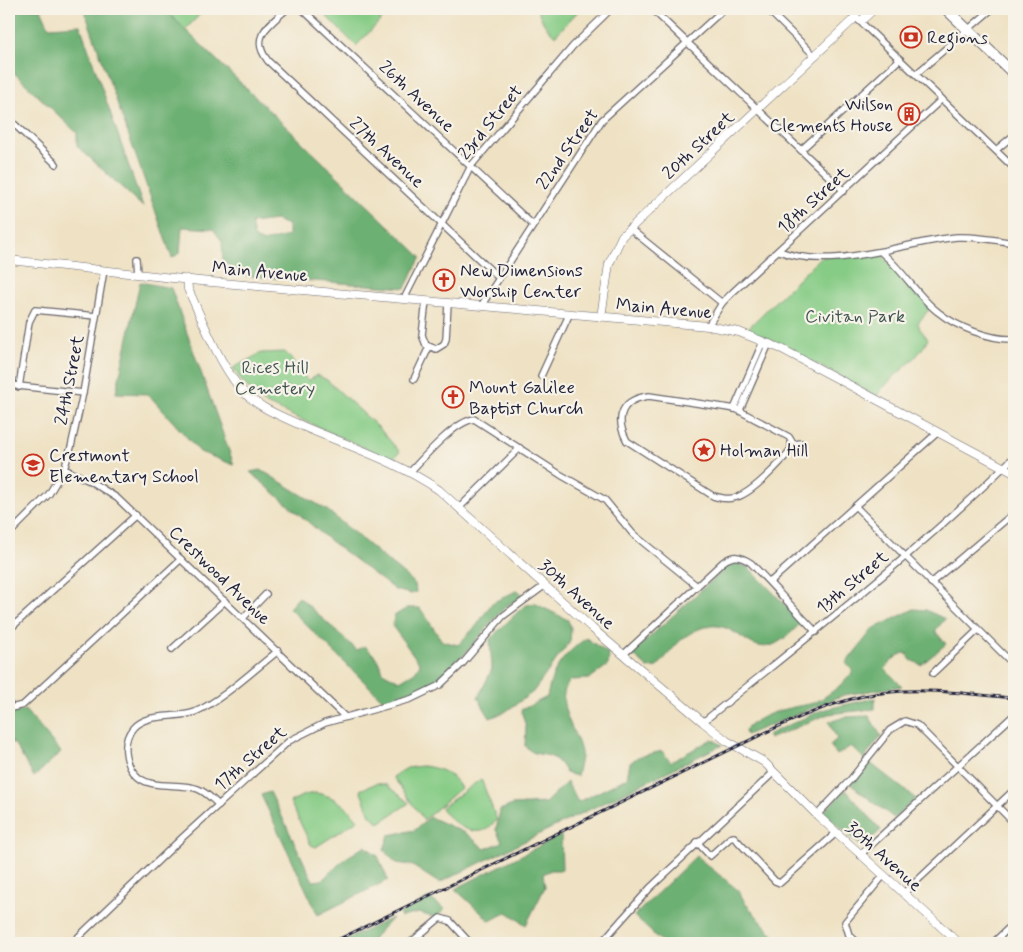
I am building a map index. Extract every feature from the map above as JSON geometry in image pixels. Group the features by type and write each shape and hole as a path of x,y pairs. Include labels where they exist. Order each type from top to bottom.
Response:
{"highway":[{"path":"946,9 1014,74"}],"street":[{"name":"27th Avenue","path":"286,9 267,27 259,44 268,61 499,278"},
{"name":"26th Avenue","path":"302,9 534,225"},
{"name":"23rd Street","path":"404,300 470,166 572,46 611,9"},
{"path":"652,9 844,192"},
{"name":"22nd Street","path":"481,306 602,120 724,9"},
{"path":"767,9 815,56"},
{"path":"847,9 1014,168"},
{"name":"20th Street","path":"601,317 609,264 616,246 630,228 815,56 859,19 874,9"},
{"path":"916,74 967,28 992,9"},
{"path":"801,150 900,59"},
{"name":"18th Street","path":"708,326 722,303 844,192 942,99"},
{"path":"9,119 56,164"},
{"path":"996,150 1014,135"},
{"path":"630,228 722,303"},
{"path":"779,251 804,257 882,253 958,237 1014,243"},
{"path":"882,253 938,312 974,331 1003,339 1014,339"},
{"path":"137,259 138,274"},
{"name":"Main Avenue","path":"9,260 404,300 708,326 738,332 767,343 1014,473"},
{"name":"24th Street","path":"9,534 49,494 64,469 71,448 83,393 104,270"},
{"name":"30th Avenue","path":"187,279 188,289 222,359 238,386 248,396 278,414 411,471 439,490 623,655 727,741 755,755 860,855 959,943"},
{"path":"426,301 423,341 429,347 436,349 444,344 448,304"},
{"path":"19,387 29,322 35,310 96,316"},
{"path":"541,376 569,315"},
{"path":"737,409 761,346 767,343"},
{"path":"414,379 429,347"},
{"path":"9,385 83,393"},
{"path":"649,396 737,409 789,437 791,449 782,460 748,491 737,498 724,499 713,496 627,441 621,429 620,416 626,405 636,397 649,396"},
{"path":"411,471 467,420 474,418 561,475 605,500 633,534 697,586"},
{"path":"770,582 937,433"},
{"path":"791,444 801,443"},
{"path":"460,508 520,448"},
{"name":"13th Street","path":"703,722 816,632 906,556 1014,457"},
{"name":"Crestwood Avenue","path":"64,469 118,498 345,717"},
{"path":"855,506 1014,665"},
{"path":"931,583 955,565 1014,513"},
{"path":"12,627 136,515"},
{"path":"623,655 723,562 735,556 751,563 816,632"},
{"path":"9,704 11,708 23,705 181,559"},
{"name":"17th Street","path":"72,943 219,805 295,737 345,717 411,699 440,685 463,663 503,616 544,586"},
{"path":"243,618 266,594"},
{"path":"172,649 225,601"},
{"path":"933,673 978,630"},
{"path":"219,805 196,788 152,783 140,778 131,770 126,758 128,740 133,728 143,722 153,718 178,717 204,708 278,651"},
{"path":"860,855 1014,715"},
{"path":"817,815 851,779 890,730 905,721 917,724 1014,823"},
{"path":"601,943 650,888 774,772"},
{"path":"904,893 1014,790"},
{"path":"697,842 710,856 730,838 734,837 780,883 836,832"},
{"path":"858,943 846,929 844,922 884,875"},
{"path":"410,943 440,918 450,921 470,943"},
{"path":"993,943 1014,924"}],"green space":[{"path":"9,9 41,9 49,27 80,25 143,207 77,146 77,133 9,68"},
{"path":"84,9 164,9 421,257 405,288 237,275 223,260 222,241 213,229 182,227 180,253 172,258","holes":["276,220 288,225 288,236 263,242 254,237 251,223"]},
{"path":"164,9 205,9 185,30"},
{"path":"319,9 380,9 382,19 356,46"},
{"path":"537,9 580,9 555,36 544,24"},
{"name":"Civitan Park","path":"881,254 931,307 918,323 928,339 917,355 888,382 876,397 769,338 746,330 821,257"},
{"path":"140,282 171,288 234,465 200,452 148,394 116,393"},
{"name":"Rices Hill Cemetery","path":"285,352 309,381 317,375 327,380 378,427 400,452 392,460 266,404 244,384 233,368 261,353"},
{"path":"261,470 327,510 415,584 416,592 411,594 395,590 329,540 250,472"},
{"path":"738,563 749,568 802,622 782,640 764,647 754,645 727,628 716,626 702,628 686,636 657,667 648,668 633,655 634,651 729,565"},
{"path":"518,590 523,596 505,607 461,658 429,686 384,701 289,608 299,597 357,650 365,646 376,657 384,673 400,681 415,672 420,664 393,627 394,616 407,608 420,608 442,641 458,645 477,625 492,603"},
{"path":"534,603 568,620 571,629 570,641 533,692 505,712 490,718 478,698 492,669 490,639 524,606"},
{"path":"914,609 926,610 945,619 935,631 946,644 921,665 911,660 906,653 891,661 885,669 902,686 844,695 746,735 745,730 763,717 784,709 814,703 832,692 851,675 853,671 846,663 873,629"},
{"path":"586,638 609,654 608,665 589,679 571,680 566,688 564,706 581,752 577,776 566,773 561,764 550,756 530,751 525,746 526,727 521,710 547,697 552,678 560,663"},
{"path":"875,698 875,709 828,714 769,739 767,735 822,710"},
{"path":"25,710 61,752 34,777 14,743 9,743 9,714"},
{"path":"869,716 881,736 864,759 851,746 837,755 830,745 837,739 829,722 845,717"},
{"path":"712,739 722,745 439,883 411,865 396,863 384,850 389,835 415,830 430,817 467,834 485,849 502,842 496,830 500,810 512,805 545,803 567,782 578,802 627,778 630,763 638,757 662,751 671,762"},
{"path":"869,762 916,799 894,818 850,784"},
{"path":"421,766 444,772 453,778 461,788 424,820 393,777 407,768"},
{"path":"481,779 497,820 485,830 472,831 454,822 441,808"},
{"path":"377,783 387,785 409,803 379,823 370,815 360,790"},
{"path":"845,789 881,830 862,847 823,813"},
{"path":"270,792 313,881 322,880 346,858 365,846 378,856 388,880 318,915 261,795"},
{"path":"316,793 329,796 339,802 358,820 316,847 311,845 290,802 304,795"},
{"path":"561,835 562,870 551,870 543,874 545,887 526,925 507,912 490,921 455,889"},
{"path":"696,856 739,891 745,903 775,937 768,943 663,943 634,916"},
{"path":"429,898 445,909 436,918 419,913 401,917 399,914"},
{"path":"392,918 369,943 339,943"}],"railway":[{"path":"331,943 805,715 862,696 906,691 937,691 1014,698"}],"place":[{"name":"Regions","path":"911,37"},
{"name":"Wilson Clements House","path":"909,114"},
{"name":"New Dimensions Worship Center","path":"444,280"},
{"name":"Mount Galilee Baptist Church","path":"453,397"},
{"name":"Holman Hill","path":"704,450"},
{"name":"Crestmont Elementary School","path":"33,465"}]}
